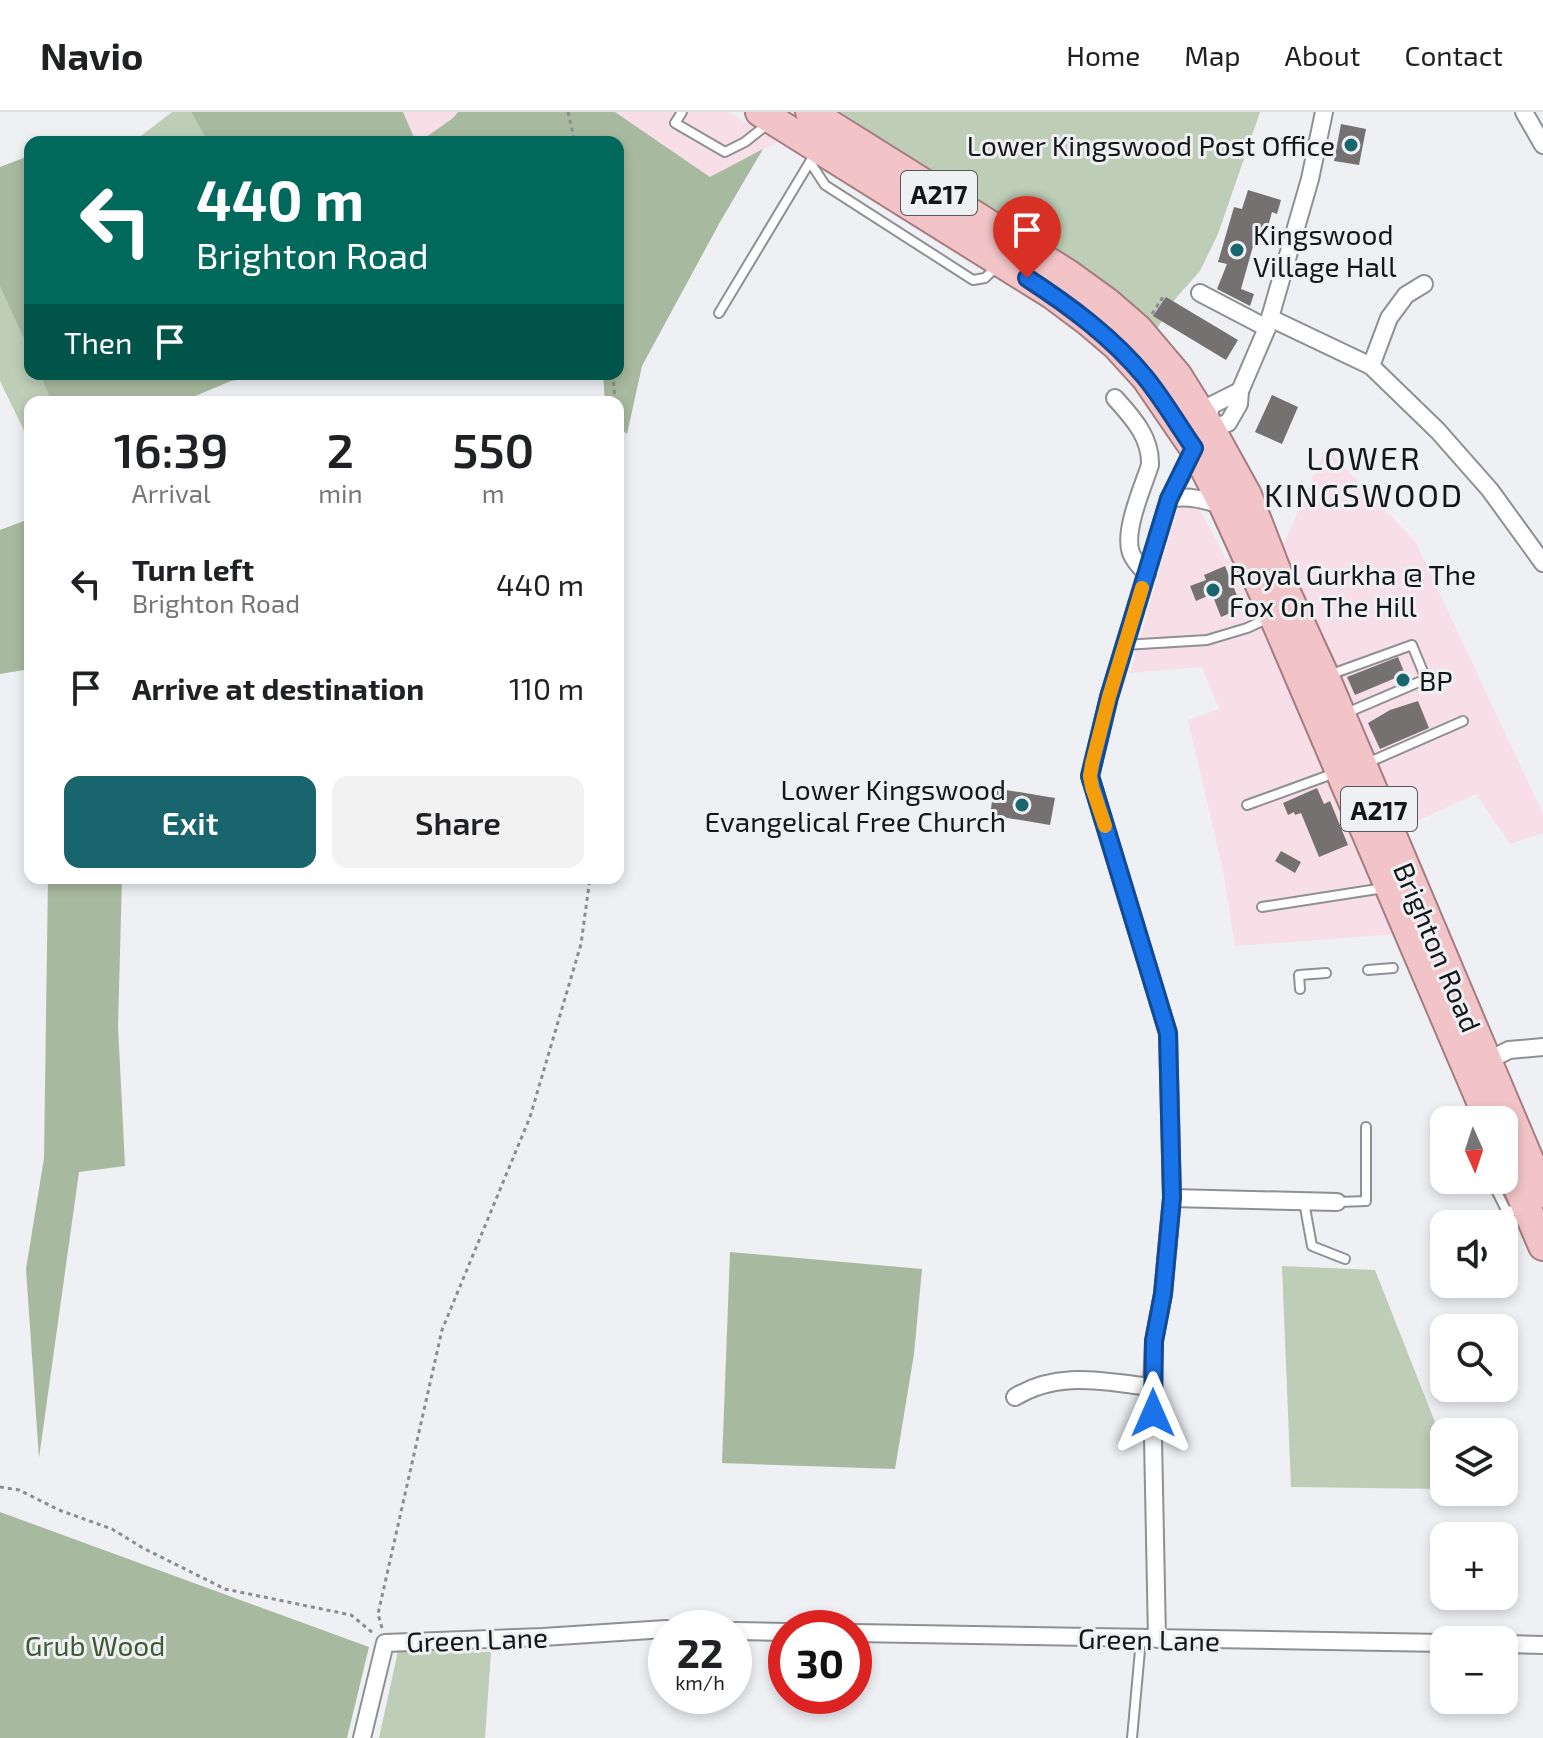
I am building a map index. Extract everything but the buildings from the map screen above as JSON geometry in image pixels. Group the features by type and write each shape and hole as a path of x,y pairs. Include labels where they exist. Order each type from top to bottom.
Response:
{"highway":[{"name":"Brighton Road","path":"810,112 1068,274 1138,329 1177,375 1224,506 1273,617 1350,769 1487,1061 1525,1159 1543,1246"},
{"name":"Brighton Road","path":"766,116 814,155 1053,295 1116,345 1202,438 1247,495 1278,575 1340,715 1350,769 1389,887 1483,1106"}],"street":[{"path":"1149,1639 1154,1341 1163,1294 1172,1198 1168,1033 1090,776 1109,697 1169,499 1202,438 1228,423 1239,404 1240,391 1269,323 1310,179 1324,112"},
{"path":"1524,112 1543,145"},
{"path":"1371,366 1389,318 1406,295 1424,284"},
{"path":"1200,293 1371,366 1438,431 1490,490 1543,563"},
{"path":"1115,398 1134,419 1151,454 1129,541 1131,553 1147,574"},
{"path":"1169,499 1187,496 1224,506"},
{"path":"1487,1061 1509,1050 1543,1047"},
{"path":"1172,1198 1337,1202"},
{"path":"1015,1397 1050,1382 1074,1379 1152,1387"},
{"name":"Green Lane","path":"362,1738 385,1643 648,1630"},
{"name":"Green Lane","path":"872,1633 1430,1643"},
{"path":"1518,1644 1543,1645"}],"lane":[{"path":"682,112 675,123 725,152 745,142 766,116"},
{"path":"719,313 814,155"},
{"path":"1124,645 1207,640 1273,617"},
{"path":"1325,677 1412,645 1426,679 1340,715"},
{"path":"1247,805 1350,769 1463,721"},
{"path":"1262,907 1389,887"},
{"path":"1368,970 1393,968"},
{"path":"1300,989 1299,975 1326,973"},
{"path":"1337,1202 1366,1201 1366,1127"},
{"path":"1498,1194 1506,1210 1536,1203"},
{"path":"1304,1201 1312,1246 1345,1259"},
{"path":"1132,1738 1149,1639"}],"path":[{"path":"568,112 574,136"},
{"path":"385,1643 378,1614 442,1330 530,1117 581,944 589,884"},
{"path":"0,1487 19,1490 59,1510 112,1529 225,1589 351,1615 385,1643"}],"shaded area":[{"path":"403,112 458,112 428,136 413,136"},
{"path":"615,112 728,112 778,142 710,177"},
{"path":"1326,448 1415,541 1543,814 1543,833 1510,844 1476,794 1397,830 1397,934 1235,946 1223,870 1188,720 1219,709 1202,667 1130,673 1177,510 1186,504 1198,506 1226,559 1281,550"}],"green space":[{"path":"172,112 191,112 205,136 141,136"},
{"path":"191,112 403,112 413,136 205,136"},
{"path":"458,112 615,112 710,177 763,149 642,366 627,434 624,432 624,396 605,396 603,380 624,380 624,136 428,136"},
{"path":"841,112 1260,112 1218,234 1200,271 1176,298 1157,329 1030,236"},
{"path":"24,158 24,339 0,286 0,167"},
{"path":"0,285 24,339 24,380 43,380 50,396 24,396 24,431 0,381"},
{"path":"43,380 237,380 195,396 49,396"},
{"path":"24,521 24,670 0,674 0,530"},
{"path":"48,884 122,884 118,1026 125,1166 79,1172 39,1458 26,1269 44,1158"},
{"path":"730,1252 922,1269 914,1354 895,1469 722,1463"},
{"path":"1282,1266 1375,1270 1433,1418 1430,1418 1430,1489 1291,1487"},
{"name":"Grub Wood","path":"0,1512 369,1647 347,1738 0,1738"},
{"path":"398,1651 491,1652 485,1738 379,1738"}],"slow traffic":[{"path":"1105,826 1090,776 1109,697 1142,588"}],"place":[{"name":"Lower Kingswood Post Office","path":"1351,145"},
{"name":"Kingswood Village Hall","path":"1237,250"},
{"name":"Royal Gurkha @ The Fox On The Hill","path":"1213,590"},
{"name":"BP","path":"1403,680"},
{"name":"Lower Kingswood Evangelical Free Church","path":"1022,805"}],"district":[{"name":"LOWER KINGSWOOD","path":"1364,476"}],"route":[{"path":"1027,278 1116,345 1146,378 1194,448 1169,499 1109,697 1090,776 1168,1033 1172,1198 1163,1294 1154,1341 1153,1413"}]}
